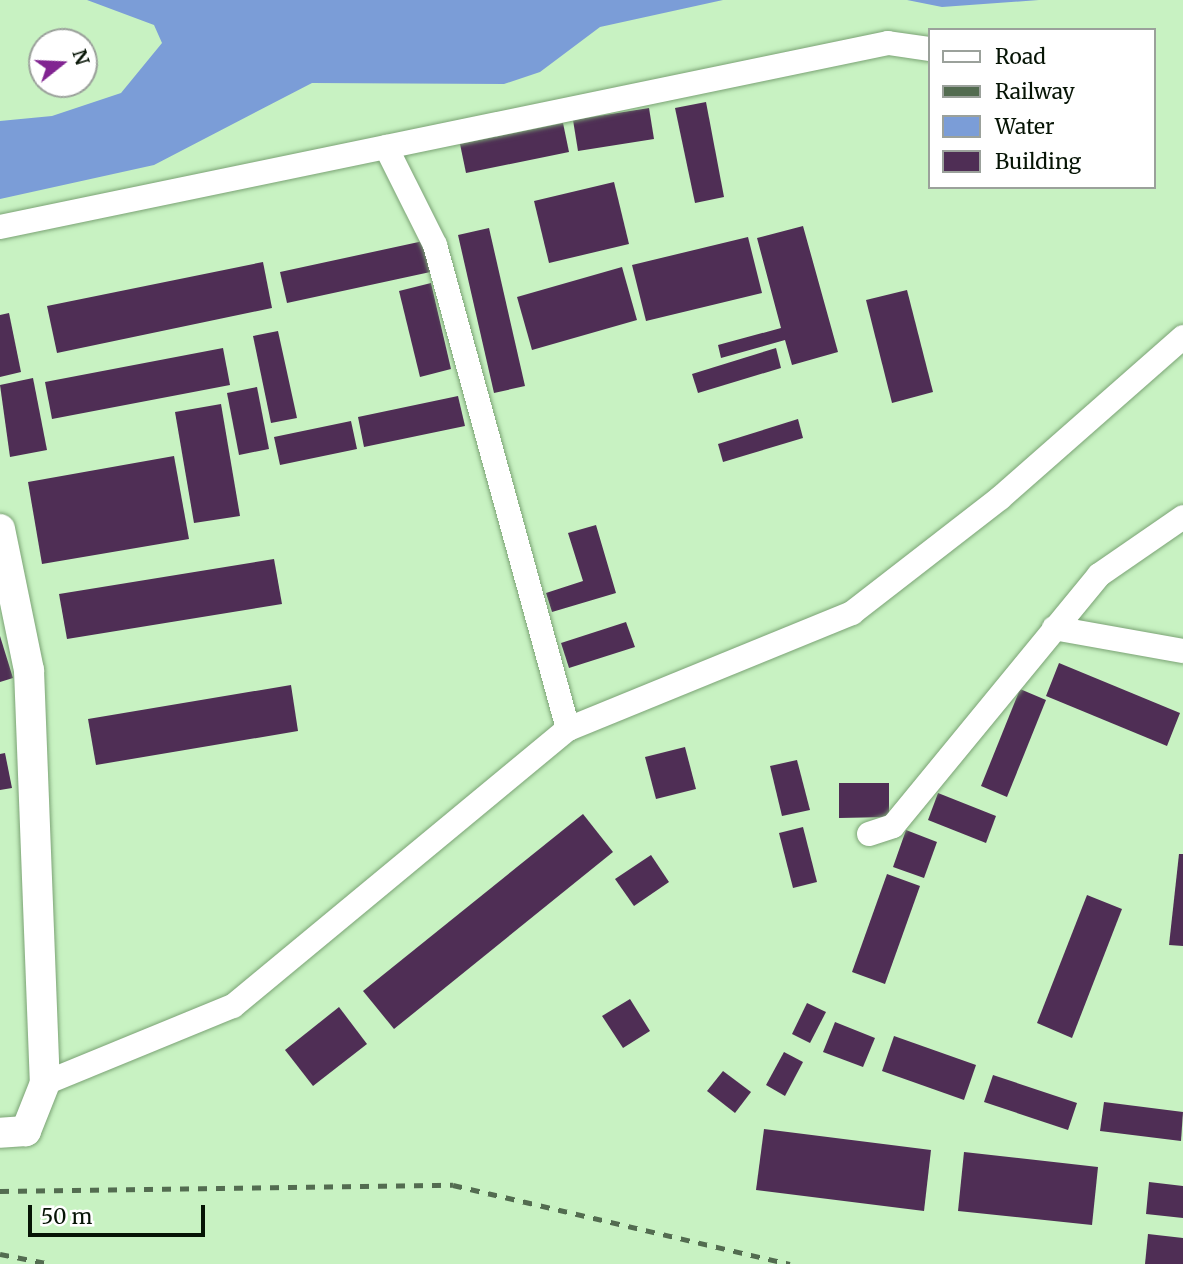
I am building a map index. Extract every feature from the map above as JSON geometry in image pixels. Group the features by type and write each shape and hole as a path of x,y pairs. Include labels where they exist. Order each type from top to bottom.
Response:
{"street":[{"path":"0,227 888,43 928,49"},
{"path":"386,147 435,245 568,729"},
{"path":"45,1083 233,1006 568,729 852,613 1000,498 1183,337"},
{"path":"869,834 893,826 1099,575 1183,517"},
{"path":"0,529 29,670 45,1083 26,1131 0,1133"},
{"path":"1054,628 1183,651"}],"water":[{"path":"87,0 723,0 600,27 540,72 504,84 312,83 154,165 0,199 0,121 52,116 121,93 162,43 154,25"},
{"path":"907,0 1039,0 942,7"}],"building":[{"path":"706,102 724,197 695,203 675,108"},
{"path":"649,108 654,139 578,151 573,120"},
{"path":"563,123 569,152 466,173 460,144"},
{"path":"614,182 629,244 549,263 534,201"},
{"path":"803,226 838,352 792,365 785,340 721,358 718,345 781,328 757,238"},
{"path":"489,228 525,386 494,393 458,235"},
{"path":"748,237 762,293 646,321 632,265"},
{"path":"428,240 435,271 287,303 280,272"},
{"path":"263,262 272,308 57,353 47,306"},
{"path":"622,267 637,320 532,350 517,297"},
{"path":"431,283 451,369 420,377 399,291"},
{"path":"907,290 933,392 892,403 866,300"},
{"path":"9,313 21,372 0,377 0,315"},
{"path":"278,331 297,418 271,423 253,336"},
{"path":"223,348 230,385 52,419 45,382"},
{"path":"776,348 781,368 698,393 692,374"},
{"path":"33,378 47,450 10,457 0,385"},
{"path":"257,387 269,449 239,455 227,393"},
{"path":"458,396 465,426 364,447 358,417"},
{"path":"221,404 240,516 194,523 175,412"},
{"path":"798,419 803,438 723,462 718,444"},
{"path":"351,421 357,449 280,465 274,437"},
{"path":"174,456 189,539 42,564 28,482"},
{"path":"596,525 616,593 552,612 546,593 583,581 568,533"},
{"path":"274,559 282,604 67,639 59,594"},
{"path":"626,622 635,647 569,668 561,643"},
{"path":"0,636 13,678 0,682"},
{"path":"1059,663 1180,713 1167,746 1046,696"},
{"path":"291,685 298,731 96,765 88,719"},
{"path":"1020,689 1046,700 1007,797 981,786"},
{"path":"685,747 696,789 656,799 645,757"},
{"path":"5,753 12,788 0,790 0,754"},
{"path":"797,760 810,810 782,816 770,766"},
{"path":"839,783 889,783 889,817 839,818"},
{"path":"938,793 996,816 986,843 928,820"},
{"path":"583,814 613,852 394,1029 363,991"},
{"path":"803,827 817,882 793,888 779,833"},
{"path":"906,830 937,842 924,878 893,867"},
{"path":"1179,854 1183,854 1183,946 1169,945"},
{"path":"651,855 669,882 634,906 615,879"},
{"path":"887,874 920,886 885,984 852,972"},
{"path":"1087,895 1122,909 1072,1038 1037,1023"},
{"path":"630,999 650,1031 623,1048 602,1016"},
{"path":"807,1003 826,1012 810,1043 792,1034"},
{"path":"339,1007 367,1044 313,1086 285,1050"},
{"path":"835,1022 875,1038 863,1067 823,1052"},
{"path":"894,1036 976,1065 964,1100 882,1071"},
{"path":"784,1052 803,1062 785,1096 766,1085"},
{"path":"723,1071 751,1092 735,1113 707,1091"},
{"path":"993,1075 1077,1103 1068,1130 984,1102"},
{"path":"1104,1102 1183,1112 1181,1141 1100,1131"},
{"path":"764,1129 931,1150 924,1211 756,1190"},
{"path":"964,1152 1098,1167 1092,1225 958,1211"},
{"path":"1149,1182 1183,1186 1183,1218 1146,1214"},
{"path":"1148,1234 1183,1238 1183,1264 1145,1264"}],"railway":[{"path":"0,1191 453,1185 790,1264"},
{"path":"0,1254 51,1264"}]}
